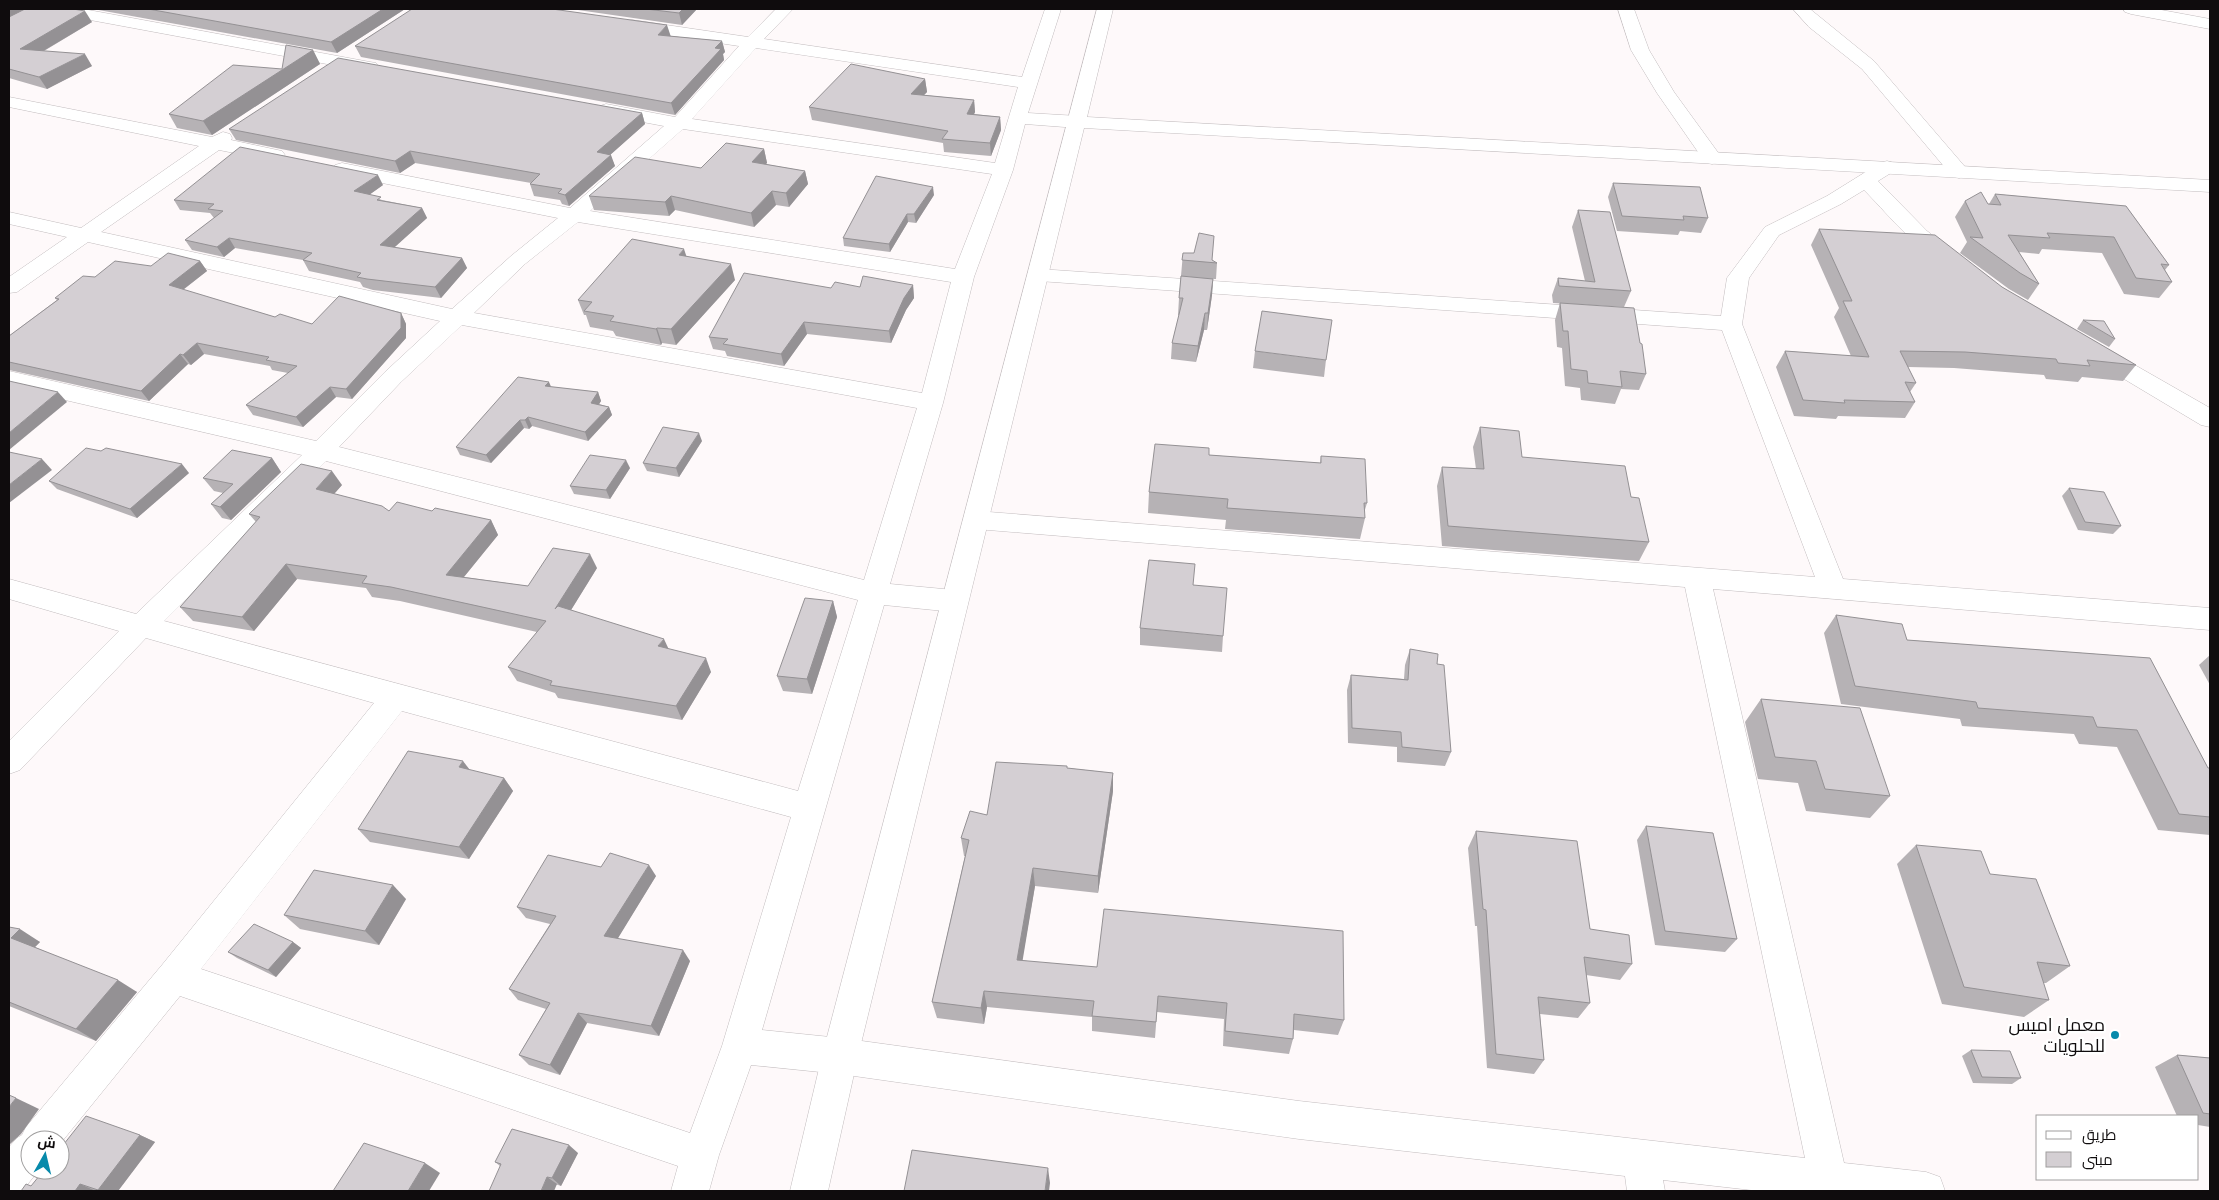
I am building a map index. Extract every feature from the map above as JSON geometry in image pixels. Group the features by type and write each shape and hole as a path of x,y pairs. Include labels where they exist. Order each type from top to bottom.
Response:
{"street":[{"path":"58,9 388,70"},
{"path":"9,761 141,626 321,452 393,377 518,260 574,215 678,123 750,43 785,9"},
{"path":"690,1191 700,1155 740,1046 808,808 931,403 964,277 1003,170 1017,118 1053,9"},
{"path":"809,1191 840,1056 954,602 1078,122 1105,9"},
{"path":"1626,9 1640,50 1666,93 1712,158"},
{"path":"1801,9 1815,23 1868,65 1959,172"},
{"path":"2131,9 2210,24"},
{"path":"615,22 1028,83"},
{"path":"314,78 363,46"},
{"path":"9,102 293,159"},
{"path":"591,107 678,123 1003,170"},
{"path":"1017,118 2210,186"},
{"path":"9,287 81,235 240,127"},
{"path":"322,165 574,215 964,277"},
{"path":"1833,589 1731,324 1738,278 1772,231 1834,200 1886,168"},
{"path":"1866,181 1920,235 1964,268"},
{"path":"9,218 455,317 931,403"},
{"path":"1039,275 1731,324"},
{"path":"2084,345 2210,419"},
{"path":"9,379 321,452 873,593 954,602"},
{"path":"976,520 2210,619"},
{"path":"1697,578 1829,1180"},
{"path":"9,590 808,808"},
{"path":"47,1130 174,977 396,697"},
{"path":"174,977 700,1155"},
{"path":"740,1046 840,1056 1299,1120 1643,1175 1829,1180 1926,1191"},
{"path":"9,1176 20,1163"}],"building":[{"path":"25,9 73,9 85,11 20,49 85,54 39,77 9,69 9,17"},
{"path":"148,9 383,9 331,42"},
{"path":"412,9 552,9 667,25 658,35 722,41 715,48 721,49 671,103 355,46"},
{"path":"646,9 683,9 679,13"},
{"path":"286,45 313,50 203,121 169,114 233,65 282,69"},
{"path":"338,58 642,113 597,152 611,155 565,195 558,193 562,189 530,184 540,174 410,151 395,161 229,129"},
{"path":"851,64 925,79 911,94 974,100 967,114 1000,117 990,143 942,139 948,131 809,107"},
{"path":"726,143 764,149 752,162 805,171 786,193 772,191 751,213 671,196 665,202 589,196 635,157 701,168"},
{"path":"240,147 378,175 354,191 381,197 377,200 422,208 380,245 462,258 435,287 357,277 361,273 303,260 312,253 229,238 217,247 185,240 223,211 208,209 214,204 174,200"},
{"path":"876,176 933,187 914,214 907,214 889,244 843,238"},
{"path":"1613,183 1700,187 1708,218 1683,216 1684,220 1622,216"},
{"path":"1981,192 1988,204 2001,205 1995,194 2126,206 2169,265 2161,264 2172,282 2136,278 2114,237 2047,233 2050,238 2008,235 2039,284 2020,273 1970,237 1983,238 1965,201"},
{"path":"1578,210 1610,212 1631,291 1559,286 1558,278 1595,282"},
{"path":"1819,229 1935,235 2002,287 2136,365 2087,360 2090,366 2058,363 2056,359 1965,352 1900,351 1916,383 1905,382 1915,402 1844,400 1845,403 1803,400 1785,351 1869,357 1843,301 1852,301"},
{"path":"1199,233 1214,236 1212,260 1217,263 1182,260 1183,253 1194,253"},
{"path":"632,239 684,249 679,255 731,264 671,329 656,329 610,321 614,316 584,311 592,302 578,300"},
{"path":"168,253 200,261 169,285 275,317 280,314 312,324 339,296 401,313 401,328 346,389 330,387 296,417 246,405 297,366 266,360 269,357 197,343 183,355 180,354 141,391 9,362 9,336 59,299 55,298 83,276 95,277 115,261 151,266"},
{"path":"744,273 831,288 835,282 860,287 863,276 913,285 904,298 889,331 804,322 781,354 723,344 728,339 709,337"},
{"path":"1181,276 1213,279 1208,313 1205,313 1198,346 1172,343 1183,298 1179,298"},
{"path":"1560,303 1634,308 1646,374 1620,371 1622,387 1588,383 1587,371 1571,369 1568,331 1563,331"},
{"path":"1262,311 1332,320 1326,360 1255,351"},
{"path":"2083,320 2104,321 2115,339"},
{"path":"518,377 549,382 545,386 598,392 591,403 609,407 585,432 528,417 525,420 520,420 486,455 456,447"},
{"path":"9,381 58,392 9,433"},
{"path":"663,427 699,433 676,468 643,463"},
{"path":"1480,427 1519,431 1522,457 1625,466 1631,497 1639,498 1649,542 1448,526 1442,467 1484,469"},
{"path":"1155,444 1209,448 1209,455 1321,463 1321,456 1365,459 1367,503 1364,503 1365,518 1227,508 1228,499 1149,492"},
{"path":"86,448 101,451 106,448 182,464 130,509 49,481"},
{"path":"232,450 272,458 220,507 211,504 233,484 203,478"},
{"path":"9,452 42,459 9,485"},
{"path":"590,455 626,460 606,490 570,486"},
{"path":"301,464 332,471 316,489 382,506 389,511 397,502 432,511 435,508 491,520 446,575 528,586 553,548 590,554 555,609 558,606 664,639 658,646 706,658 676,706 550,685 552,681 508,667 546,621 391,587 362,583 367,576 286,564 242,617 180,607 260,517 249,514"},
{"path":"2069,488 2104,492 2121,526 2085,522"},
{"path":"1149,560 1195,564 1193,585 1227,588 1223,636 1140,628"},
{"path":"805,598 833,601 807,679 777,676"},
{"path":"1836,615 1902,624 1907,640 2150,658 2208,768 2210,768 2210,817 2179,814 2137,730 2097,727 2093,717 1978,708 1976,702 1855,686"},
{"path":"1410,649 1438,654 1437,664 1444,665 1451,752 1402,747 1401,732 1352,728 1351,675 1408,680"},
{"path":"1761,699 1860,708 1890,796 1825,789 1816,761 1775,757"},
{"path":"408,751 463,761 459,767 504,778 459,847 358,829"},
{"path":"996,762 1067,766 1067,768 1113,773 1098,876 1033,868 1017,960 1097,967 1104,909 1343,931 1344,1020 1294,1014 1293,1039 1225,1031 1227,1003 1158,996 1156,1022 1092,1016 1094,1001 984,991 981,1008 932,1002 969,840 961,838 970,811 987,815"},
{"path":"1646,826 1713,833 1737,939 1665,931"},
{"path":"1476,831 1577,841 1590,929 1629,935 1632,964 1584,957 1590,1003 1538,997 1544,1060 1496,1054 1486,910 1483,909"},
{"path":"1916,845 1981,851 1990,874 2036,879 2070,966 2037,962 2049,1000 1964,987"},
{"path":"610,853 649,865 604,936 683,950 651,1026 578,1013 550,1065 519,1055 550,1003 509,989 556,916 517,907 548,855 601,867"},
{"path":"314,870 393,885 365,931 284,915"},
{"path":"254,924 293,942 268,970 228,952"},
{"path":"9,927 20,929 11,938 118,980 76,1029 9,1002"},
{"path":"1971,1050 2010,1051 2021,1078 1982,1077"},
{"path":"2177,1055 2210,1058 2210,1114 2203,1113"},
{"path":"9,1095 16,1098 9,1107"},
{"path":"86,1116 140,1135 98,1190 80,1184 75,1191 21,1191 26,1184 31,1186 36,1180 70,1180 70,1136"},
{"path":"512,1129 569,1145 552,1178 547,1177 541,1191 489,1191 501,1164 495,1162"},
{"path":"364,1143 425,1163 408,1191 333,1191"},
{"path":"912,1150 1048,1168 1045,1191 904,1191"}],"place":[{"name":"معمل اميس للحلويات","path":"2115,1035"}]}
